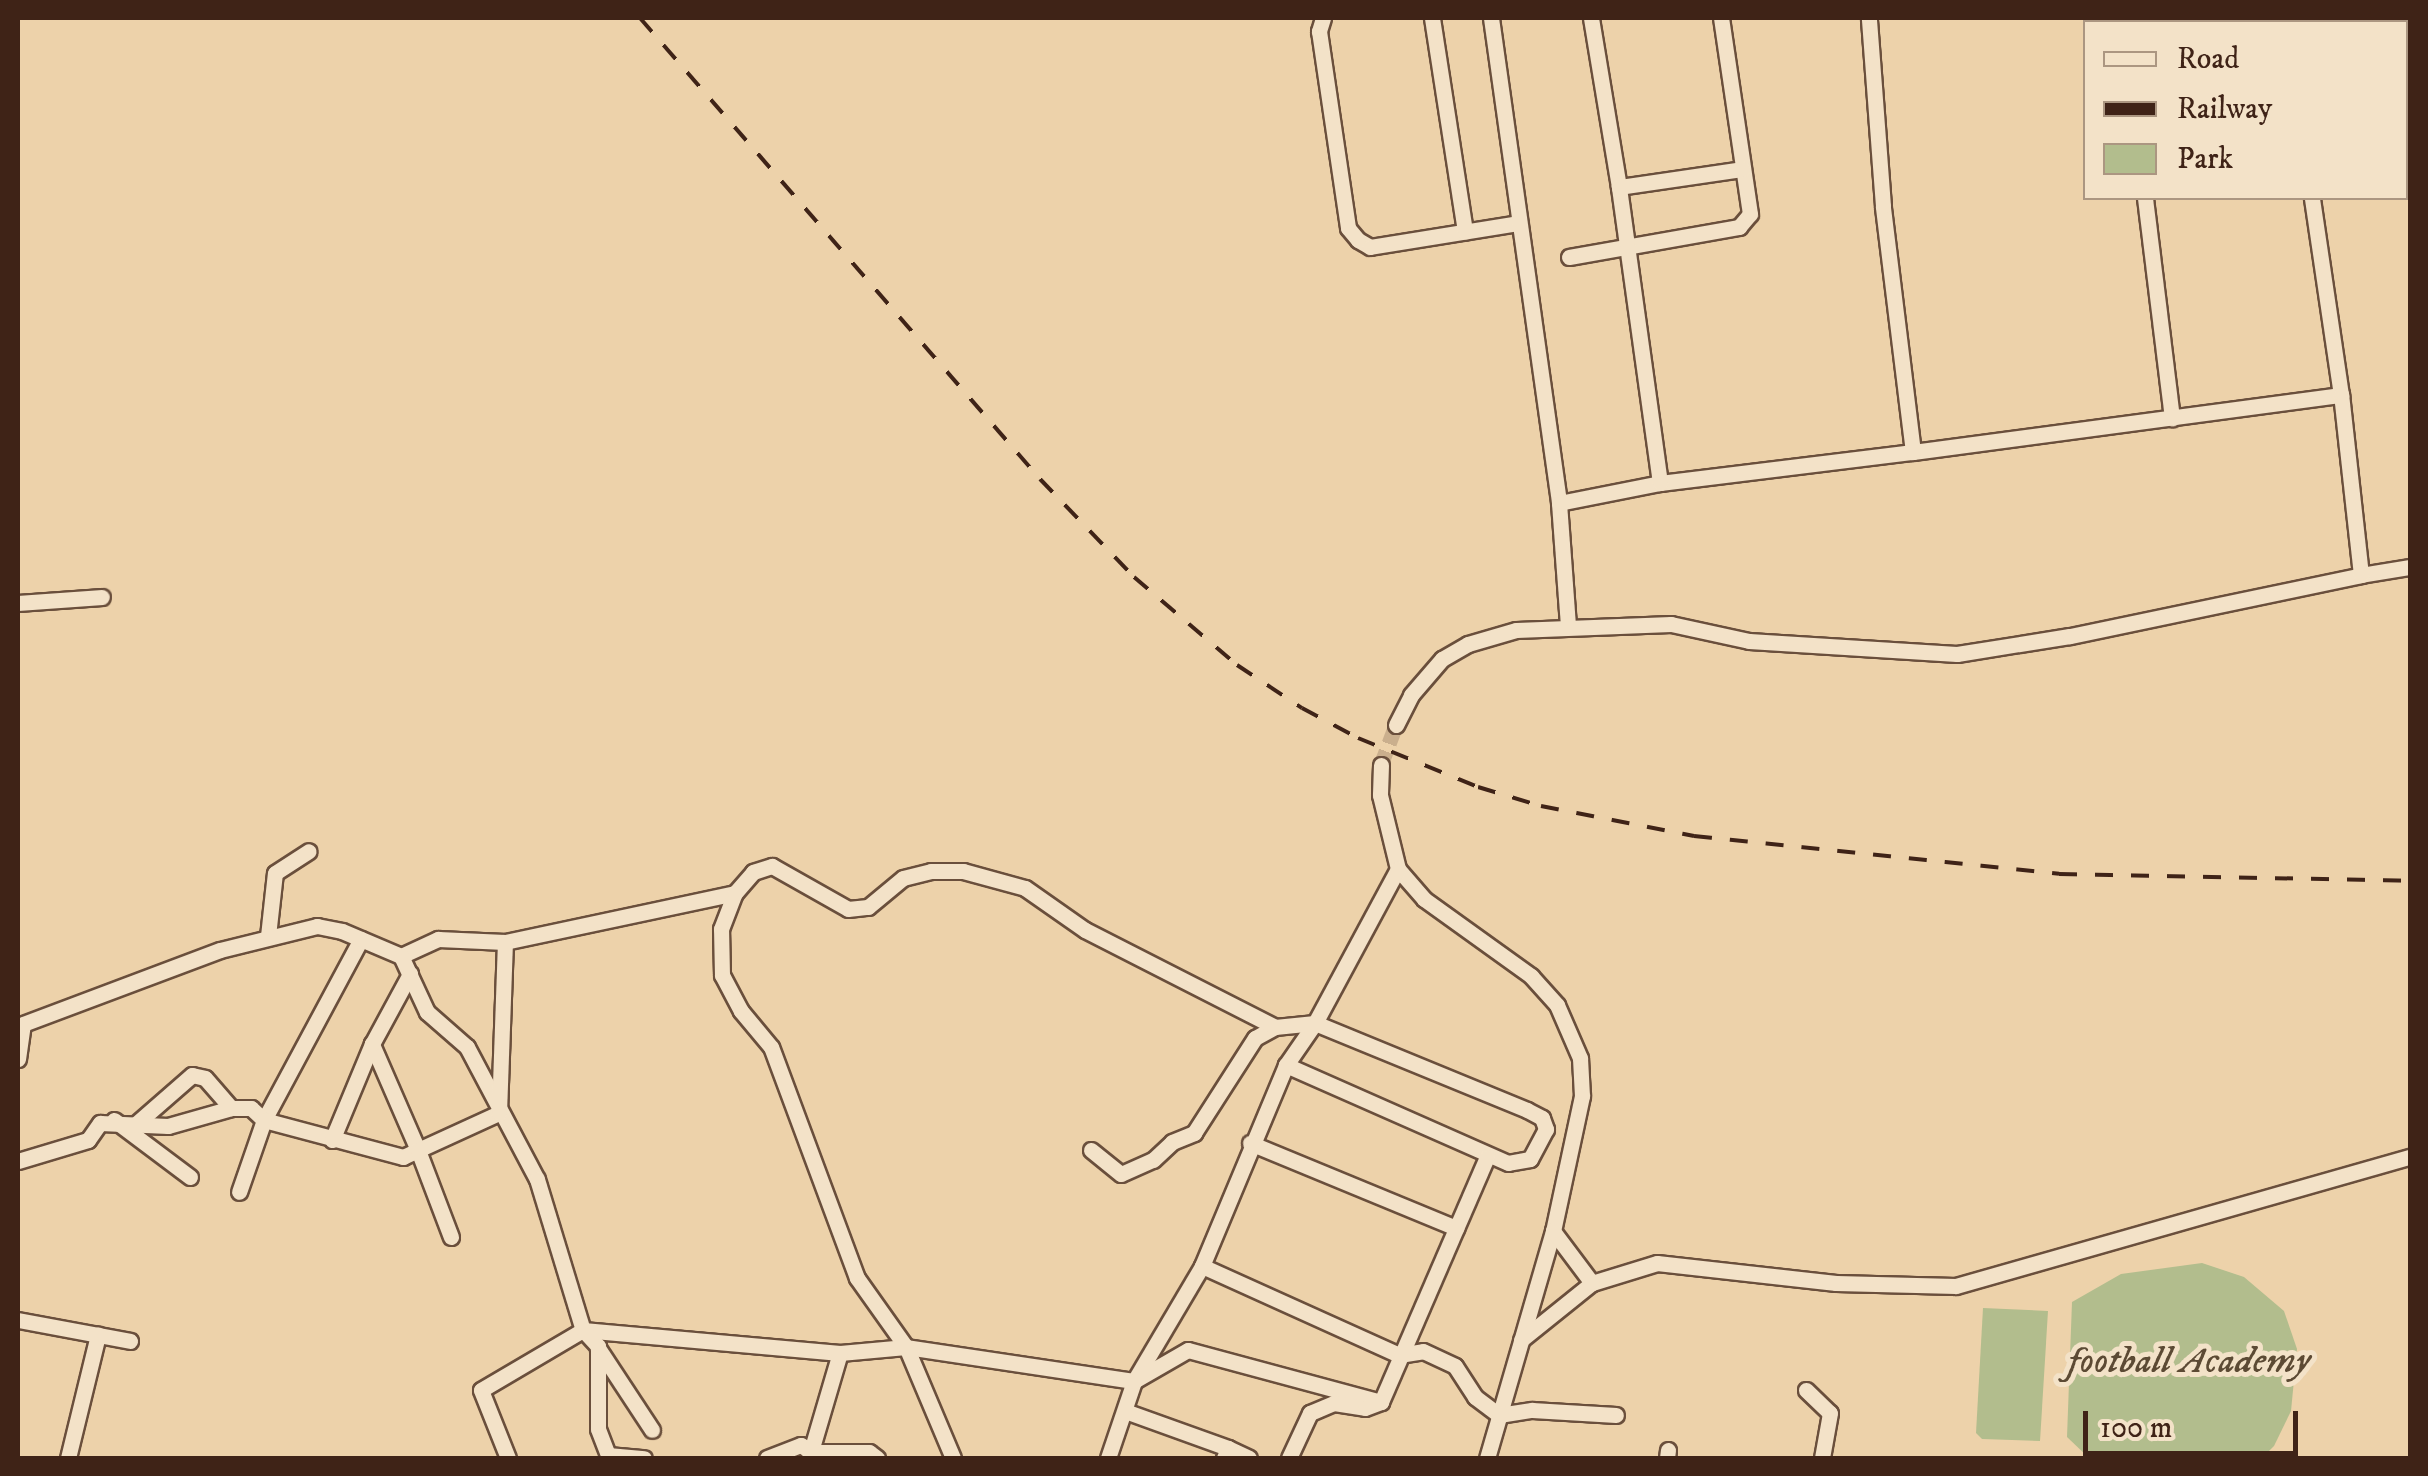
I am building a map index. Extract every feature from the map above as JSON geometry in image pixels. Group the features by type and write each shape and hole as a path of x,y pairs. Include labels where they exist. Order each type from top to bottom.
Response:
{"street":[{"path":"1324,18 1319,32 1348,228 1370,248 1518,223"},
{"path":"1432,18 1466,231"},
{"path":"1491,18 1558,503 1568,626"},
{"path":"1591,18 1660,483"},
{"path":"1569,256 1738,227 1750,214 1721,18"},
{"path":"1869,18 1883,206 1912,452"},
{"path":"1619,187 1743,169"},
{"path":"2145,200 2172,418"},
{"path":"2312,200 2341,395 2361,575"},
{"path":"1558,503 1660,483 2341,395"},
{"path":"1396,725 1411,695 1442,659 1468,644 1516,630 1671,624 1749,641 1884,646 1957,654 2070,636 2410,567"},
{"path":"18,603 102,597"},
{"path":"1381,765 1380,794 1398,870 1424,899 1531,976 1568,1026 1580,1058 1582,1096 1552,1232 1487,1458"},
{"path":"268,936 275,874 310,851"},
{"path":"954,1458 906,1347 858,1278 771,1047 741,1011 722,975 721,929 734,893 753,872 772,866 848,909 868,907 904,878 931,871 963,872 1025,888 1085,930 1275,1027"},
{"path":"1108,1458 1134,1381 1202,1266 1250,1143 1286,1065 1315,1023 1398,870"},
{"path":"401,956 438,939 505,942 734,893"},
{"path":"18,1058 22,1024 268,936 316,926 401,956 428,1012 468,1047 499,1113 510,1124 537,1179 583,1330 652,1430"},
{"path":"239,1192 264,1120 360,940"},
{"path":"499,1113 505,942"},
{"path":"332,1140 372,1044 410,974"},
{"path":"1091,1150 1121,1174 1153,1160 1172,1142 1194,1134 1254,1038 1275,1027 1315,1023 1528,1110 1546,1123 1530,1159 1508,1163 1487,1158 1286,1065"},
{"path":"372,1044 452,1237"},
{"path":"137,1123 192,1075 205,1078 232,1108"},
{"path":"18,1161 88,1140 100,1123 187,1123 232,1108 250,1108 264,1120 403,1157 499,1113"},
{"path":"114,1120 190,1178"},
{"path":"1250,1143 1456,1228"},
{"path":"1522,1340 1592,1283 1657,1263 1836,1283 1956,1286 2410,1157"},
{"path":"1382,1402 1487,1158"},
{"path":"1552,1232 1592,1283"},
{"path":"1202,1266 1399,1356 1424,1352 1455,1366 1475,1397 1499,1415 1532,1410 1616,1415"},
{"path":"18,1320 130,1340"},
{"path":"508,1458 481,1390 583,1330 840,1353 906,1347 1134,1381 1188,1350 1382,1402"},
{"path":"68,1458 98,1334"},
{"path":"598,1348 598,1429 608,1456 644,1458"},
{"path":"810,1455 840,1353"},
{"path":"1806,1390 1830,1413 1822,1458"},
{"path":"1289,1458 1310,1413 1334,1403 1365,1408 1382,1402"},
{"path":"1125,1411 1226,1453 1249,1458"},
{"path":"768,1458 800,1445 810,1455 869,1452 877,1458"}],"green space":[{"name":"football Academy","path":"2202,1263 2244,1277 2284,1311 2297,1349 2291,1411 2274,1446 2262,1458 2089,1458 2067,1437 2072,1302 2121,1274"},
{"path":"1983,1308 2048,1311 2040,1441 1982,1439 1976,1433"}],"tunnel":[{"path":"1381,765 1396,725"}],"railway":[{"path":"640,18 1040,479 1134,577 1237,665 1302,708 1358,738 1478,787 1541,806 1694,836 2059,874 2410,881"}]}
